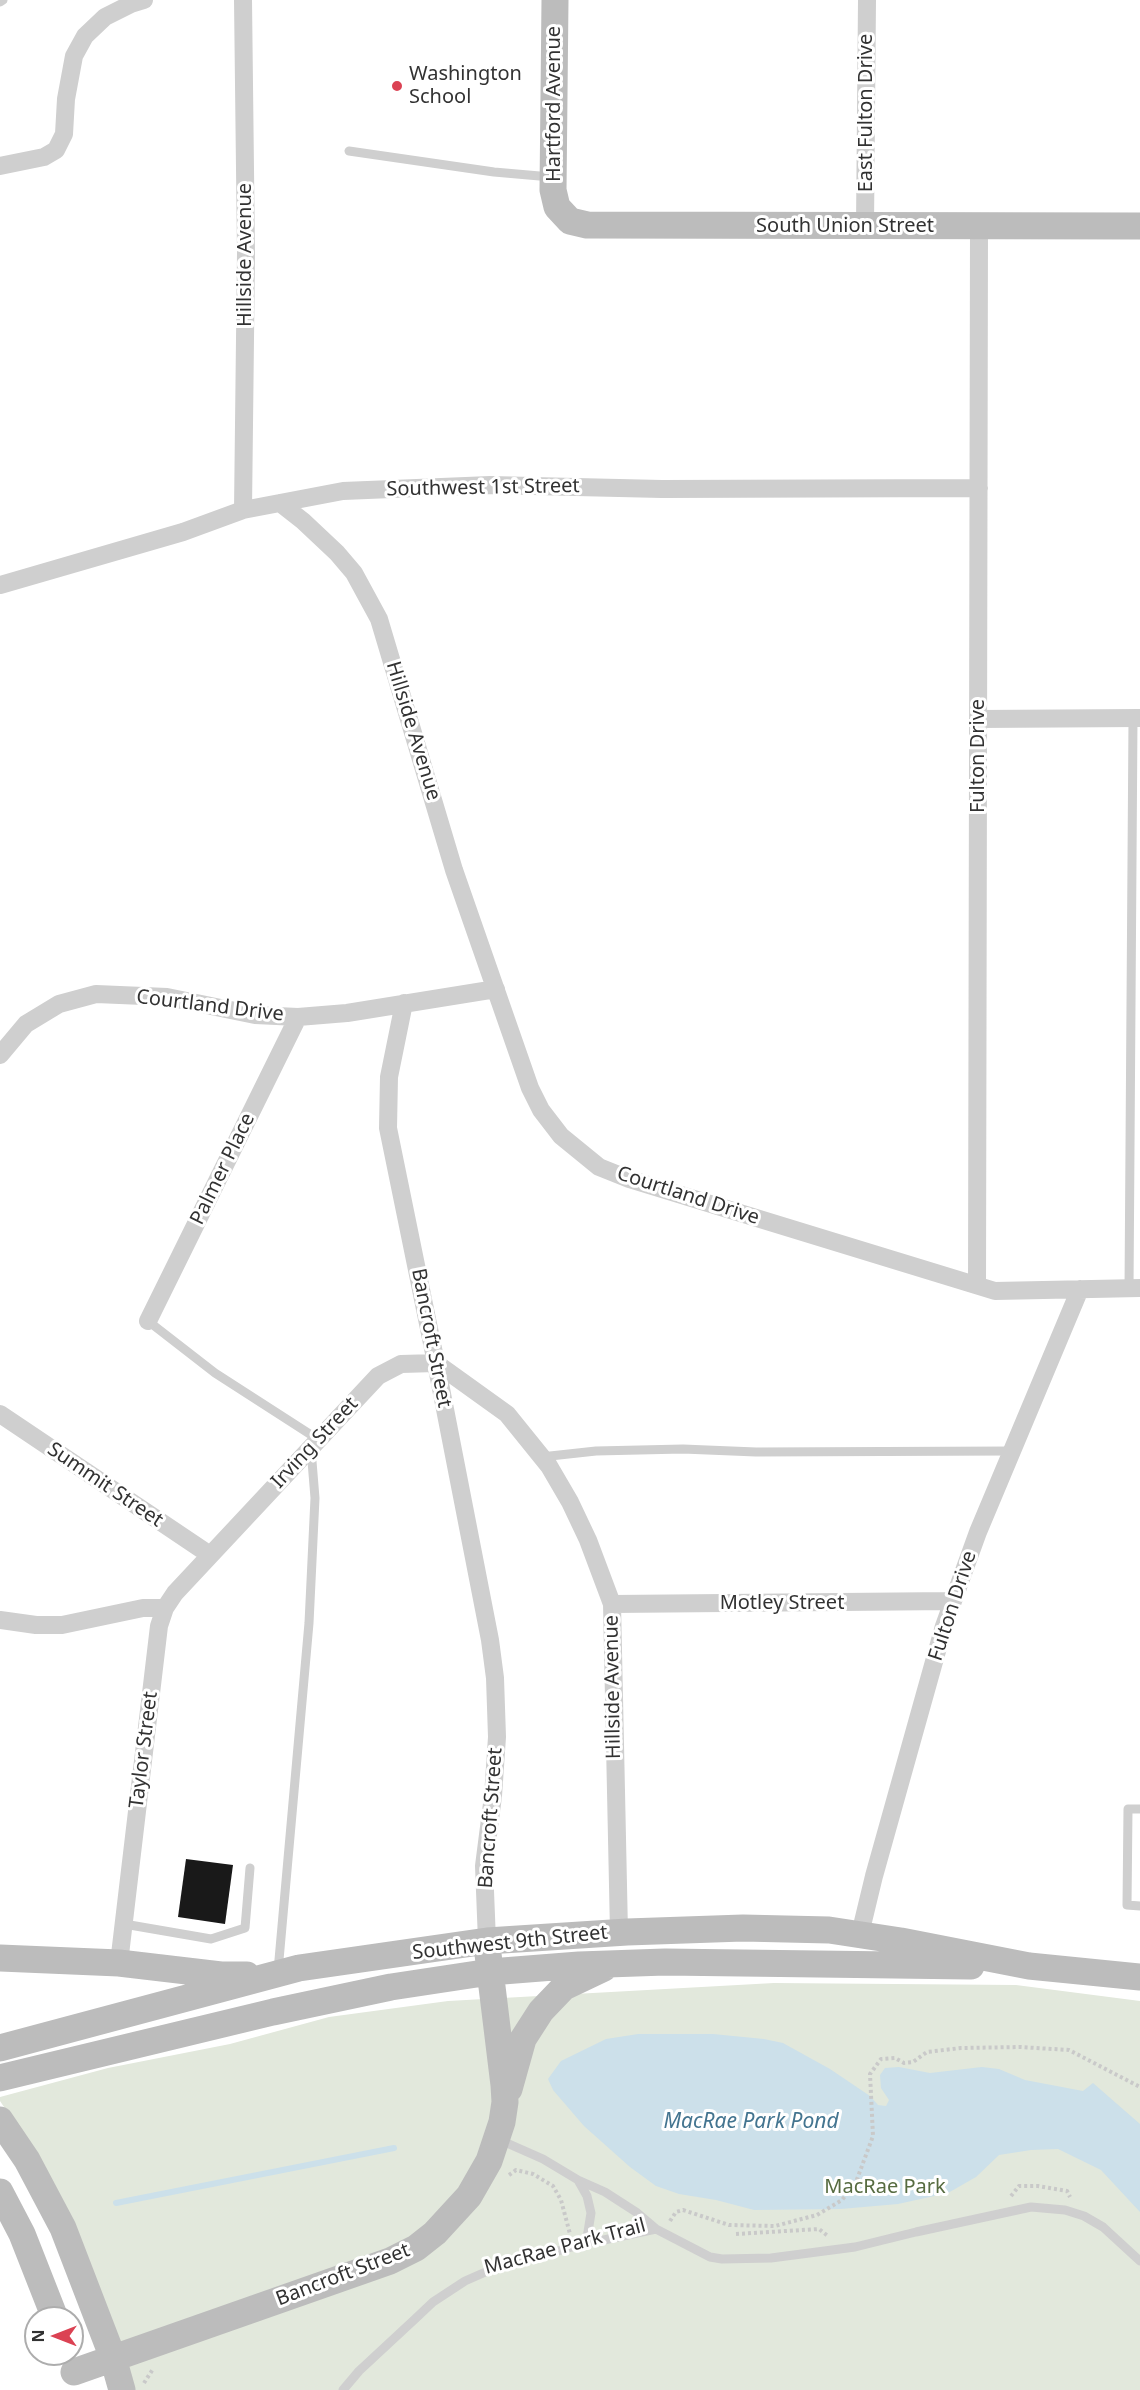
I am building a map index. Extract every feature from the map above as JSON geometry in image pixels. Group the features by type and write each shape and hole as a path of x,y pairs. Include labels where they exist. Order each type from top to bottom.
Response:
{"main road":[{"name":"Hartford Avenue","path":"555,0 553,177 557,207"},
{"name":"South Union Street","path":"557,207 570,220 587,225 1140,226"},
{"name":"Southwest 9th Street","path":"7,2047 274,1974 487,1941 619,1932 743,1928 829,1930 1029,1966 1140,1977"},
{"name":"Bancroft Street","path":"74,2372 390,2261 416,2248 435,2233 469,2196 489,2161 505,2102 487,1941"},
{"path":"0,1958 119,1963 221,1975 274,1974"},
{"name":"Southwest 9th Street","path":"0,2078 273,2012 391,1987 490,1972 579,1965 665,1962 887,1967 1029,1966"},
{"path":"505,2102 523,2039 541,2011 564,1987 612,1964 665,1962"},
{"path":"0,2120 27,2160 63,2228 113,2358 122,2390"},
{"path":"0,2192 22,2234 50,2306"}],"street":[{"path":"0,166 44,157 56,150 64,134 66,99 74,56 85,36 105,17 130,4 144,0"},
{"name":"Hillside Avenue","path":"243,0 246,254 243,510"},
{"name":"East Fulton Drive","path":"865,226 867,0"},
{"name":"Fulton Drive","path":"977,1285 979,226"},
{"name":"Southwest 1st Street","path":"0,585 183,532 243,510 343,491 490,485 662,489 979,488"},
{"name":"Hillside Avenue","path":"280,503 337,553 354,573 379,619 454,870 496,989"},
{"path":"978,718 1136,718"},
{"name":"Courtland Drive","path":"0,1055 26,1024 58,1004 96,994 167,997 255,1015 298,1017 347,1013 496,989 530,1089 541,1110 561,1136 599,1167 668,1192 995,1291 1135,1288"},
{"name":"Bancroft Street","path":"404,1003 388,1077 388,1128 490,1640 495,1678 497,1737 493,1796 484,1866 487,1941"},
{"name":"Palmer Place","path":"148,1321 298,1017"},
{"name":"Fulton Drive","path":"860,1935 877,1865 952,1602 978,1532 1080,1289"},
{"name":"Hillside Avenue","path":"436,1363 507,1414 541,1457 570,1502 588,1540 612,1604 619,1932"},
{"name":"Irving Street","path":"210,1555 378,1376 401,1364 436,1363"},
{"name":"Summit Street","path":"0,1413 210,1555"},
{"name":"Taylor Street","path":"119,1963 159,1626 165,1608 175,1593 210,1555"},
{"name":"Motley Street","path":"612,1604 952,1602"},
{"path":"0,1620 36,1625 62,1625 143,1608 165,1608"}],"lane":[{"path":"349,151 494,172 553,177"},
{"path":"1135,1288 1136,718"},
{"path":"148,1321 315,1444 315,1498 309,1623 274,1974"},
{"path":"541,1457 596,1451 683,1449 756,1452 1012,1450"},
{"path":"1140,1809 1128,1809 1127,1905 1140,1906"},
{"path":"124,1924 211,1939 245,1928 250,1868"},
{"path":"496,2138 543,2159 578,2180 605,2192 659,2230 710,2256 722,2259 771,2258 855,2247 1031,2207 1065,2210 1084,2216 1103,2228 1140,2261"},
{"path":"578,2180 591,2213 586,2238 579,2245"},
{"path":"343,2390 359,2371 433,2302 465,2281 490,2270 579,2245 659,2230"}],"path":[{"name":"MacRae Park Trail","path":"659,2230 676,2212 683,2210 729,2225 775,2229 817,2215 842,2200 856,2182 873,2136 870,2074 881,2059 896,2058 904,2063 913,2062 927,2052 961,2048 1020,2047 1069,2050 1140,2086"}],"green space":[{"name":"MacRae Park","path":"774,1983 1016,1985 1140,2001 1140,2390 133,2390 16,2125 0,2101 0,2097 108,2068 230,2044 329,2017 448,2001"}],"water":[{"name":"MacRae Park Pond","path":"638,2034 713,2034 783,2043 830,2069 870,2096 878,2105 886,2106 889,2100 881,2088 880,2075 885,2068 899,2067 930,2073 982,2067 999,2069 1025,2080 1083,2091 1093,2083 1140,2124 1140,2212 1101,2170 1058,2149 999,2155 976,2177 948,2193 898,2204 841,2209 754,2210 716,2200 679,2194 656,2186 630,2167 584,2126 553,2090 548,2079 561,2061 606,2039"}],"building":[{"path":"186,1859 233,1865 225,1924 178,1917"}],"waterway":[{"path":"116,2203 394,2148"}],"place":[{"name":"Washington School","path":"397,86"}]}
